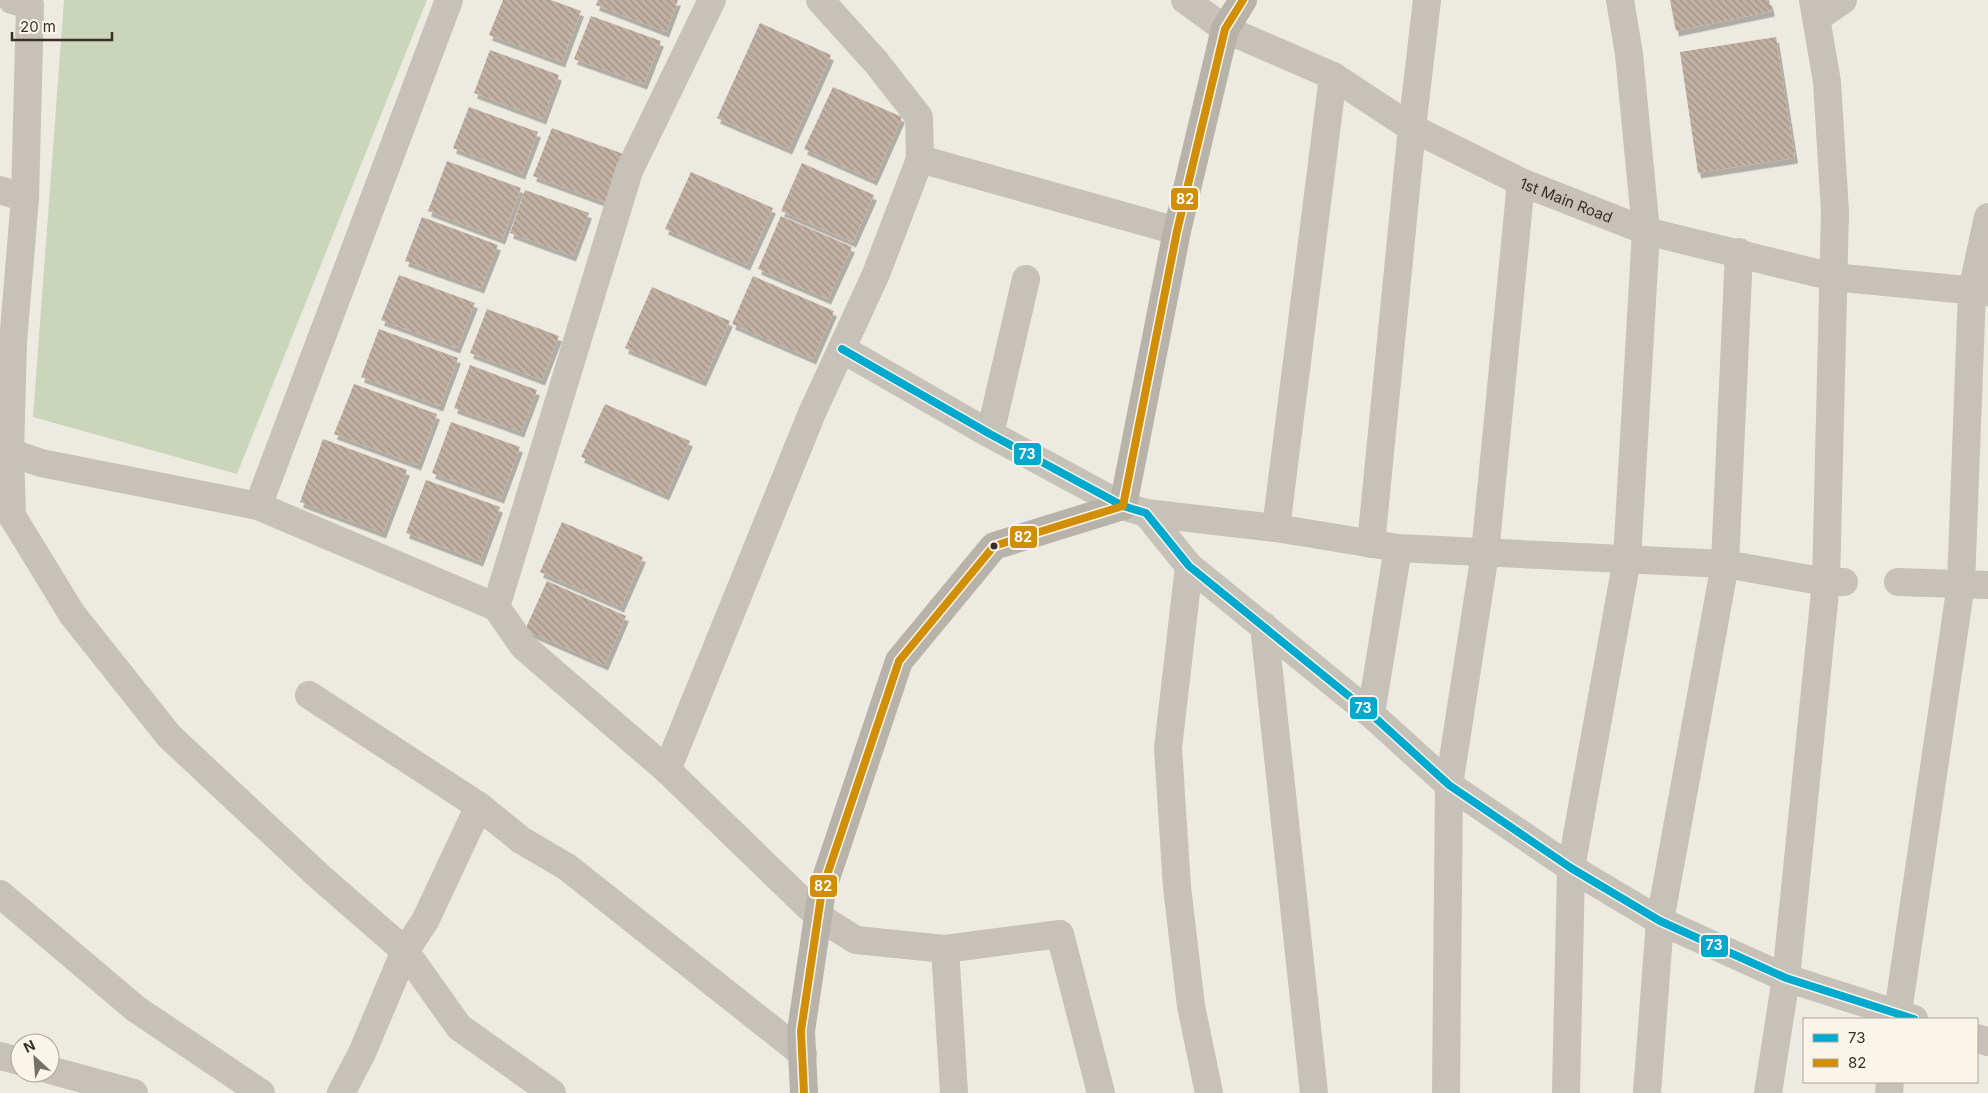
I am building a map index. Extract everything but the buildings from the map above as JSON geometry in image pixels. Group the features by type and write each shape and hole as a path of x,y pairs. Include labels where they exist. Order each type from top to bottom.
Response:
{"street":[{"path":"12,0 30,5 12,194 13,342 5,451 12,516 72,614 169,736 321,878 405,951 459,1027 552,1093"},
{"path":"258,506 449,0"},
{"path":"496,608 629,171 712,0"},
{"path":"667,770 812,413 876,274 920,159 919,117 876,62 820,0"},
{"name":"1st Main Road","path":"1185,0 1225,29 1333,76 1412,128 1521,182 1646,231 1738,252 1833,277 1980,292"},
{"path":"1135,510 1177,231 1225,29 1242,0"},
{"path":"1371,544 1412,128 1428,0"},
{"path":"1566,1093 1571,868 1627,559 1646,231 1629,54 1620,0"},
{"path":"1768,1093 1786,978 1835,582 1833,277 1835,212 1827,82 1815,9 1843,0"},
{"path":"1276,528 1333,76"},
{"path":"920,159 1177,231"},
{"path":"1446,1093 1449,785 1485,553 1521,182"},
{"path":"842,349 990,434 1135,510 1189,566 1372,714 1449,785 1571,868 1660,921 1786,978 1903,1018 1961,584 1980,292 1988,216"},
{"path":"1647,1093 1660,921 1725,564 1738,252"},
{"path":"990,434 1026,279"},
{"path":"5,451 41,463 258,506 496,608 524,647 667,770 819,917 856,940 946,950 1060,934 1101,1093"},
{"path":"804,1093 801,1032 822,890 899,662 994,546 1135,510 1276,528 1398,548 1725,564 1835,582"},
{"path":"1372,714 1398,548"},
{"path":"1189,566 1168,748 1178,887 1191,1006 1209,1093"},
{"path":"1898,582 1988,586"},
{"path":"1264,626 1314,1093"},
{"path":"309,695 479,806 521,840 567,867 802,1054"},
{"path":"341,1093 362,1053 405,951 425,921 479,806"},
{"path":"0,894 136,1009 261,1093"},
{"path":"946,950 954,1093"},
{"path":"60,1073 134,1093"}],"green space":[{"path":"64,0 427,0 237,474 33,417"}],"transit line":[{"name":"82","path":"804,1093 801,1031 822,890 899,661 994,546 1123,506 1177,231 1225,29 1243,0"},
{"name":"73","path":"842,349 990,434 1123,506 1146,513 1189,566 1371,714 1449,785 1571,868 1660,921 1786,978 1911,1018"}]}
